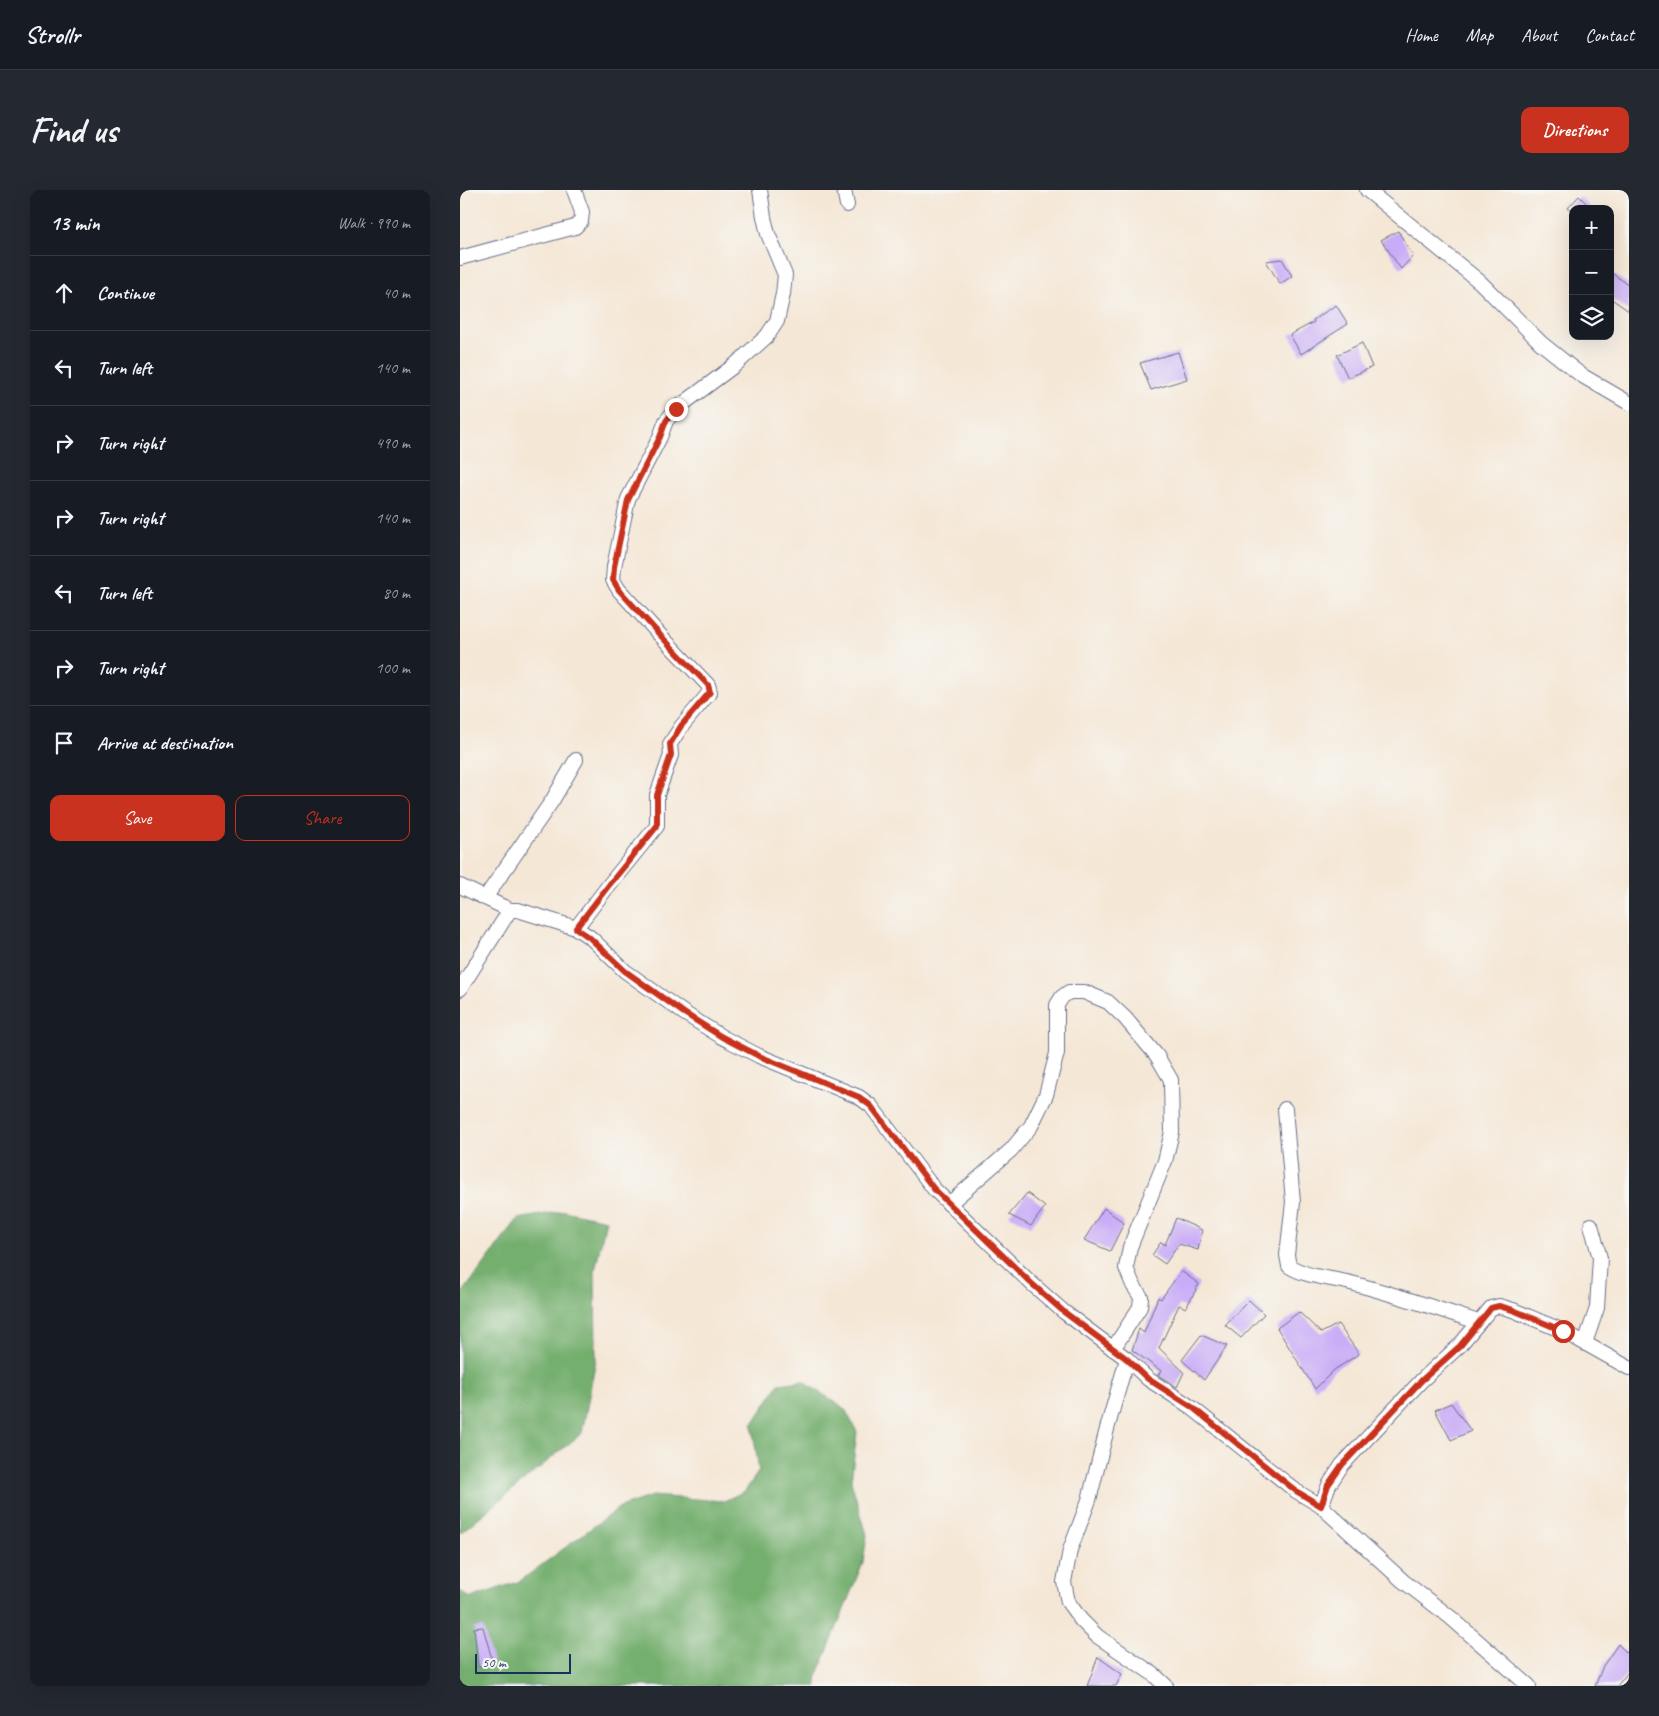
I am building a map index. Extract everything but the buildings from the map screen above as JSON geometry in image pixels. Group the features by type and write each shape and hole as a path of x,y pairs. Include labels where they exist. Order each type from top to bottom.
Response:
{"street":[{"path":"460,258 575,227 582,221 582,212 574,190"},
{"path":"576,928 657,826 657,795 671,755 670,744 681,726 710,692 708,685 619,590 613,580 614,567 628,500 660,437 666,421 676,409 735,365 767,336 777,321 783,294 784,275 764,217 760,190"},
{"path":"844,190 847,205"},
{"path":"1367,190 1480,282 1541,343 1581,375 1629,403"},
{"path":"485,898 552,802 576,760"},
{"path":"460,886 510,910 518,910 576,928 590,938 625,971 684,1013 722,1037 759,1056 859,1097 871,1106 934,1189 1064,1312 1127,1359 1148,1379 1192,1407 1282,1481 1321,1506 1403,1581 1450,1617 1529,1686"},
{"path":"460,989 510,910"},
{"path":"949,1204 1011,1150 1031,1126 1046,1095 1057,1053 1057,1005 1062,997 1070,992 1084,992 1108,1002 1125,1018 1157,1056 1170,1080 1172,1132 1165,1162 1130,1247 1126,1268 1133,1285 1141,1296 1140,1307 1113,1349"},
{"path":"1285,1109 1292,1202 1287,1255 1289,1266 1298,1272 1311,1276 1342,1280 1405,1297 1478,1322"},
{"path":"1585,1343 1597,1308 1600,1258 1591,1225"},
{"path":"1321,1506 1328,1485 1342,1465 1422,1380 1460,1346 1491,1308 1499,1306 1563,1331 1629,1368"},
{"path":"1127,1359 1089,1500 1070,1550 1064,1582 1068,1602 1080,1620 1097,1636 1153,1674 1166,1686"}],"green space":[{"path":"564,1211 606,1220 595,1270 596,1359 582,1433 460,1533 460,1296 518,1219"},
{"path":"803,1381 845,1409 857,1432 851,1481 867,1535 863,1562 816,1679 817,1686 460,1686 460,1591 471,1598 520,1581 620,1507 652,1496 724,1501 745,1491 759,1471 752,1425 779,1384"}],"route":[{"path":"676,409 666,421 660,437 628,500 613,580 619,590 708,685 710,692 681,726 670,744 671,755 657,795 657,826 576,928 590,938 625,971 684,1013 722,1037 759,1056 859,1097 871,1106 934,1189 1031,1283 1064,1312 1127,1359 1148,1379 1192,1407 1275,1475 1296,1491 1321,1506 1328,1485 1342,1465 1422,1380 1460,1346 1491,1308 1499,1306 1513,1310 1563,1331"}]}
